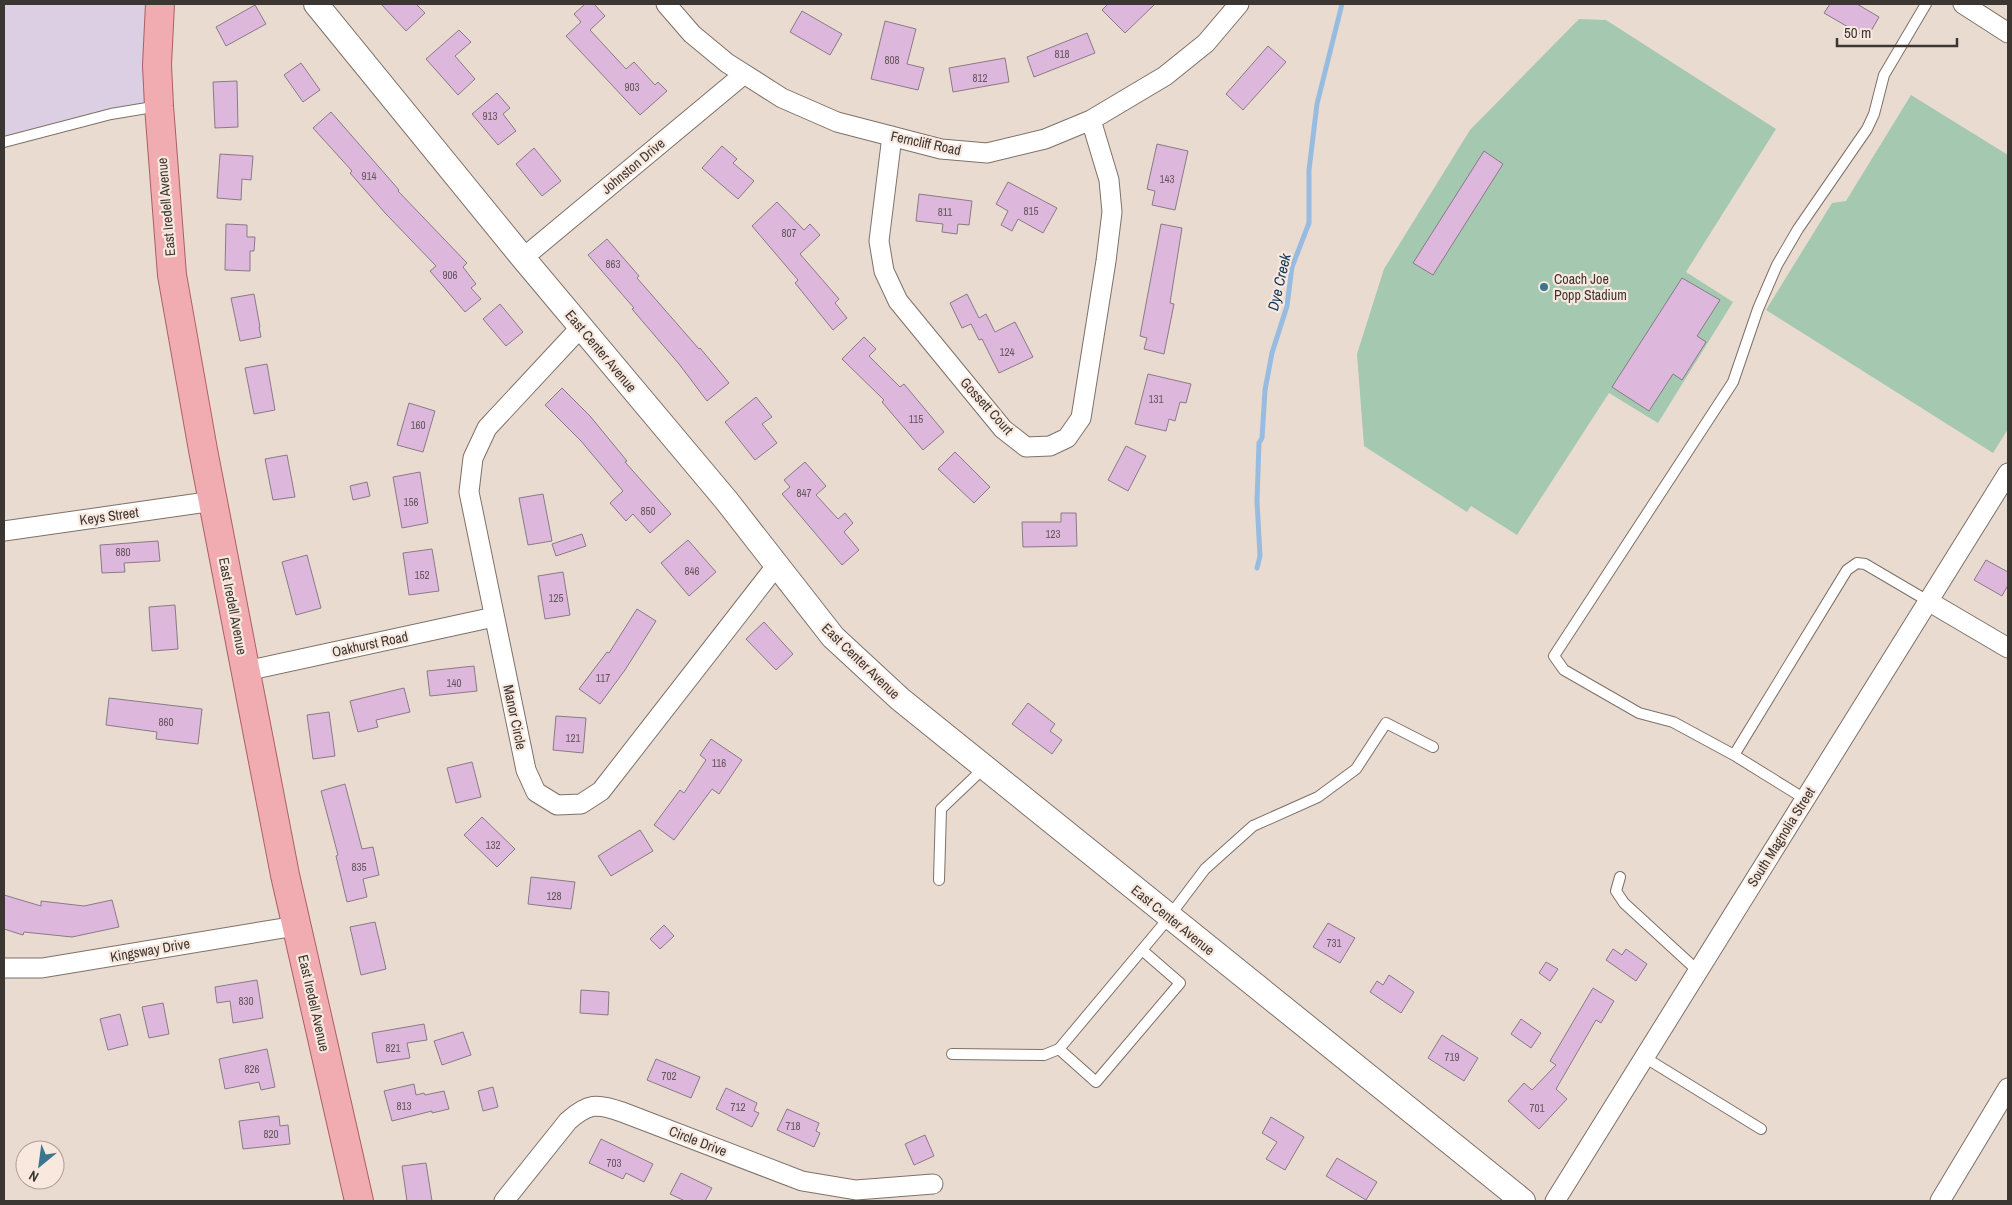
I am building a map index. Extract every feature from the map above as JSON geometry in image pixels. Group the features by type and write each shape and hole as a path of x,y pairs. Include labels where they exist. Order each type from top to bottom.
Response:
{"main road":[{"name":"East Iredell Avenue","path":"160,4 157,65 172,275 230,593 296,926 358,1201"}],"street":[{"name":"East Center Avenue","path":"316,4 523,258 726,500 833,637 900,699 984,768 1523,1201"},
{"name":"Ferncliff Road","path":"666,4 692,34 743,75 782,98 837,122 941,149 987,153 1044,139 1091,120 1165,76 1206,43 1239,4"},
{"path":"1963,4 2008,33"},
{"name":"Johnston Drive","path":"523,258 743,75"},
{"name":"Gossett Court","path":"892,136 879,240 884,271 898,301 1004,429 1026,447 1050,446 1067,438 1081,418 1106,261 1112,212 1109,180 1091,120"},
{"name":"Manor Circle","path":"581,327 487,428 473,458 469,492 526,770 536,792 557,805 581,804 601,791 776,566"},
{"name":"South Magnolia Street","path":"1555,1201 2008,474"},
{"name":"Keys Street","path":"4,531 214,501"},
{"path":"1928,601 2008,648"},
{"name":"Oakhurst Road","path":"246,671 494,617"},
{"name":"Kingsway Drive","path":"4,968 27,970 61,966 296,926"},
{"path":"1940,1201 2008,1088"},
{"name":"Circle Drive","path":"504,1201 568,1121 579,1111 592,1105 608,1107 622,1112 802,1181 856,1190 933,1184"}],"lane":[{"path":"1805,799 1734,755 1673,722 1639,713 1564,670 1554,656 1733,382 1758,309 1777,265 1798,229 1867,129 1874,114 1884,75 1926,4"},
{"path":"4,142 111,114 159,106"},
{"path":"1734,755 1847,570 1857,563 1865,564 1928,601"},
{"path":"952,1054 1044,1055 1059,1049 1142,950 1205,869 1253,826 1318,797 1356,769 1386,723 1434,747"},
{"path":"938,880 941,809 984,768"},
{"path":"1620,877 1616,891 1624,903 1698,971"},
{"path":"1059,1049 1096,1082 1180,983 1142,950"},
{"path":"1644,1058 1761,1129"}],"shaded area":[{"path":"4,4 160,4 159,106 4,142"}],"green space":[{"name":"Coach Joe Popp Stadium","path":"1579,19 1606,20 1776,129 1686,272 1733,302 1658,423 1609,393 1517,535 1471,506 1467,512 1364,446 1357,354 1384,269 1470,130"},
{"path":"1911,95 2008,155 2008,429 1993,453 1766,310 1832,203 1846,201"}],"building":[{"path":"381,4 416,4 425,13 406,31"},
{"path":"585,4 594,4 605,16 590,30 626,69 634,62 655,85 658,82 667,91 640,115 566,36 581,22 574,14"},
{"path":"1108,4 1155,4 1125,33 1102,10"},
{"path":"1830,4 1857,4 1879,17 1867,38 1824,13"},
{"path":"255,5 266,24 226,46 216,27"},
{"path":"802,11 842,34 830,55 790,32"},
{"path":"885,21 916,29 907,64 924,68 918,90 871,79"},
{"path":"459,30 471,42 455,56 475,79 458,95 426,59"},
{"path":"1087,33 1095,53 1034,77 1027,57"},
{"path":"1268,46 1286,62 1243,110 1226,94"},
{"path":"1005,58 1009,82 953,92 949,68"},
{"path":"301,63 320,90 303,102 284,75"},
{"path":"237,81 238,127 215,128 213,82"},
{"path":"497,93 510,108 503,114 516,131 498,145 472,114"},
{"path":"331,112 398,191 467,263 463,267 476,284 471,288 481,299 465,312 430,271 436,266 386,214 350,173 352,171 313,128"},
{"path":"1157,144 1188,151 1175,210 1152,205 1155,191 1147,189"},
{"path":"722,146 737,159 733,163 754,181 738,199 702,168"},
{"path":"534,148 561,181 542,196 516,164"},
{"path":"1484,151 1503,164 1433,275 1413,263"},
{"path":"220,154 253,156 251,180 242,179 241,200 217,198"},
{"path":"1008,182 1057,208 1043,233 1018,219 1012,231 1001,225 1008,211 996,204"},
{"path":"919,194 972,201 969,225 958,224 957,234 942,232 943,224 916,221"},
{"path":"777,202 804,230 810,224 820,235 800,254 839,299 835,303 847,318 833,330 795,283 798,280 752,226"},
{"path":"226,224 247,225 247,237 255,237 254,251 250,251 250,271 225,270"},
{"path":"1161,224 1182,228 1170,303 1174,304 1164,354 1144,349 1147,338 1140,336"},
{"path":"607,239 639,276 637,278 729,383 707,401 679,364 632,309 634,308 588,255"},
{"path":"1682,278 1720,300 1697,336 1706,342 1682,380 1673,374 1649,411 1612,387"},
{"path":"254,294 261,337 240,341 231,298"},
{"path":"967,294 979,318 986,314 995,332 1015,322 1033,357 999,373 982,339 979,340 971,324 962,328 950,303"},
{"path":"500,304 523,332 506,346 483,319"},
{"path":"864,337 876,349 869,356 900,387 904,384 944,432 923,450 882,402 884,400 842,359"},
{"path":"267,364 275,410 254,414 245,368"},
{"path":"1148,374 1191,384 1186,403 1180,402 1175,421 1169,419 1166,431 1135,424"},
{"path":"562,388 590,416 627,461 625,462 671,514 650,533 633,514 626,521 610,503 623,491 581,441 545,405"},
{"path":"756,397 772,417 762,424 777,443 755,460 725,422"},
{"path":"409,403 435,411 423,452 397,445"},
{"path":"1126,446 1146,456 1128,491 1108,480"},
{"path":"955,452 990,487 974,503 938,469"},
{"path":"287,455 295,497 273,500 265,459"},
{"path":"805,462 826,486 816,495 838,519 845,513 853,523 844,532 859,550 842,565 782,494 790,487 784,480"},
{"path":"420,472 428,523 402,528 393,477"},
{"path":"367,482 370,496 353,500 350,486"},
{"path":"543,494 552,541 528,545 519,498"},
{"path":"1061,513 1076,513 1077,546 1023,547 1022,522 1061,522"},
{"path":"582,534 586,546 556,556 552,544"},
{"path":"688,540 716,572 689,596 661,563"},
{"path":"158,541 160,561 124,563 125,572 102,573 100,545"},
{"path":"432,549 439,591 409,595 403,553"},
{"path":"307,555 321,608 296,615 282,562"},
{"path":"1986,560 2008,572 2008,585 2002,596 1974,580"},
{"path":"563,572 570,615 545,619 538,576"},
{"path":"175,605 178,649 152,651 149,607"},
{"path":"637,609 656,621 625,670 600,704 579,689 607,652 609,653"},
{"path":"764,622 793,654 776,670 746,639"},
{"path":"474,666 477,691 430,696 427,671"},
{"path":"404,688 410,712 376,720 378,727 358,732 350,701"},
{"path":"109,698 202,709 198,744 156,739 157,732 106,725"},
{"path":"1028,703 1055,724 1050,731 1062,740 1052,754 1012,724"},
{"path":"329,712 335,756 313,759 307,715"},
{"path":"556,716 586,718 583,753 553,750"},
{"path":"711,739 742,760 719,794 712,789 674,840 654,825 680,790 684,793 706,760 700,755"},
{"path":"472,762 481,797 456,803 447,768"},
{"path":"345,784 362,849 373,847 379,875 363,879 367,897 347,902 336,856 338,855 321,791"},
{"path":"482,817 515,849 497,867 464,835"},
{"path":"640,830 653,851 611,876 598,856"},
{"path":"531,877 575,882 571,909 528,904"},
{"path":"4,895 41,906 41,901 84,906 112,900 119,927 72,937 24,932 23,935 4,929"},
{"path":"375,922 386,969 361,975 350,927"},
{"path":"1328,923 1355,938 1340,963 1313,947"},
{"path":"664,925 674,936 660,949 650,939"},
{"path":"1613,949 1622,955 1626,949 1647,964 1636,981 1606,960"},
{"path":"1546,962 1558,969 1550,981 1539,973"},
{"path":"1389,975 1414,992 1401,1013 1370,992 1377,981 1383,985"},
{"path":"257,980 263,1018 233,1023 230,1001 217,1003 215,987"},
{"path":"1593,988 1614,1001 1601,1023 1596,1020 1556,1089 1567,1099 1539,1129 1508,1101 1524,1083 1532,1090 1556,1065 1550,1061"},
{"path":"581,990 609,992 608,1015 580,1013"},
{"path":"163,1003 169,1034 149,1038 142,1007"},
{"path":"120,1014 128,1045 108,1050 100,1019"},
{"path":"1521,1019 1541,1033 1531,1048 1511,1034"},
{"path":"424,1024 427,1040 407,1043 410,1058 377,1063 372,1033"},
{"path":"463,1032 471,1055 442,1065 434,1041"},
{"path":"1442,1035 1478,1058 1464,1081 1428,1058"},
{"path":"267,1049 275,1087 261,1090 259,1082 225,1089 219,1059"},
{"path":"656,1059 700,1077 691,1098 647,1080"},
{"path":"414,1084 416,1095 444,1091 449,1109 432,1113 432,1111 392,1121 384,1091"},
{"path":"493,1087 498,1107 483,1111 478,1091"},
{"path":"726,1088 757,1103 754,1111 759,1113 752,1127 716,1109"},
{"path":"787,1109 819,1123 816,1131 820,1133 814,1147 777,1130"},
{"path":"279,1116 280,1126 288,1125 290,1144 243,1149 239,1121"},
{"path":"1271,1117 1304,1137 1285,1170 1266,1159 1277,1142 1262,1133"},
{"path":"925,1135 934,1156 914,1165 905,1144"},
{"path":"601,1139 653,1164 644,1182 626,1173 623,1179 589,1163"},
{"path":"1337,1158 1377,1182 1366,1200 1326,1176"},
{"path":"426,1163 432,1201 407,1201 402,1166"},
{"path":"681,1173 712,1188 705,1201 685,1201 670,1194"}],"waterway":[{"name":"Dye Creek","path":"1257,568 1260,556 1257,501 1259,443 1262,438 1265,390 1272,353 1287,306 1292,267 1309,223 1309,170 1317,104 1342,4"}],"place":[{"name":"Coach Joe Popp Stadium","path":"1544,287"}]}
